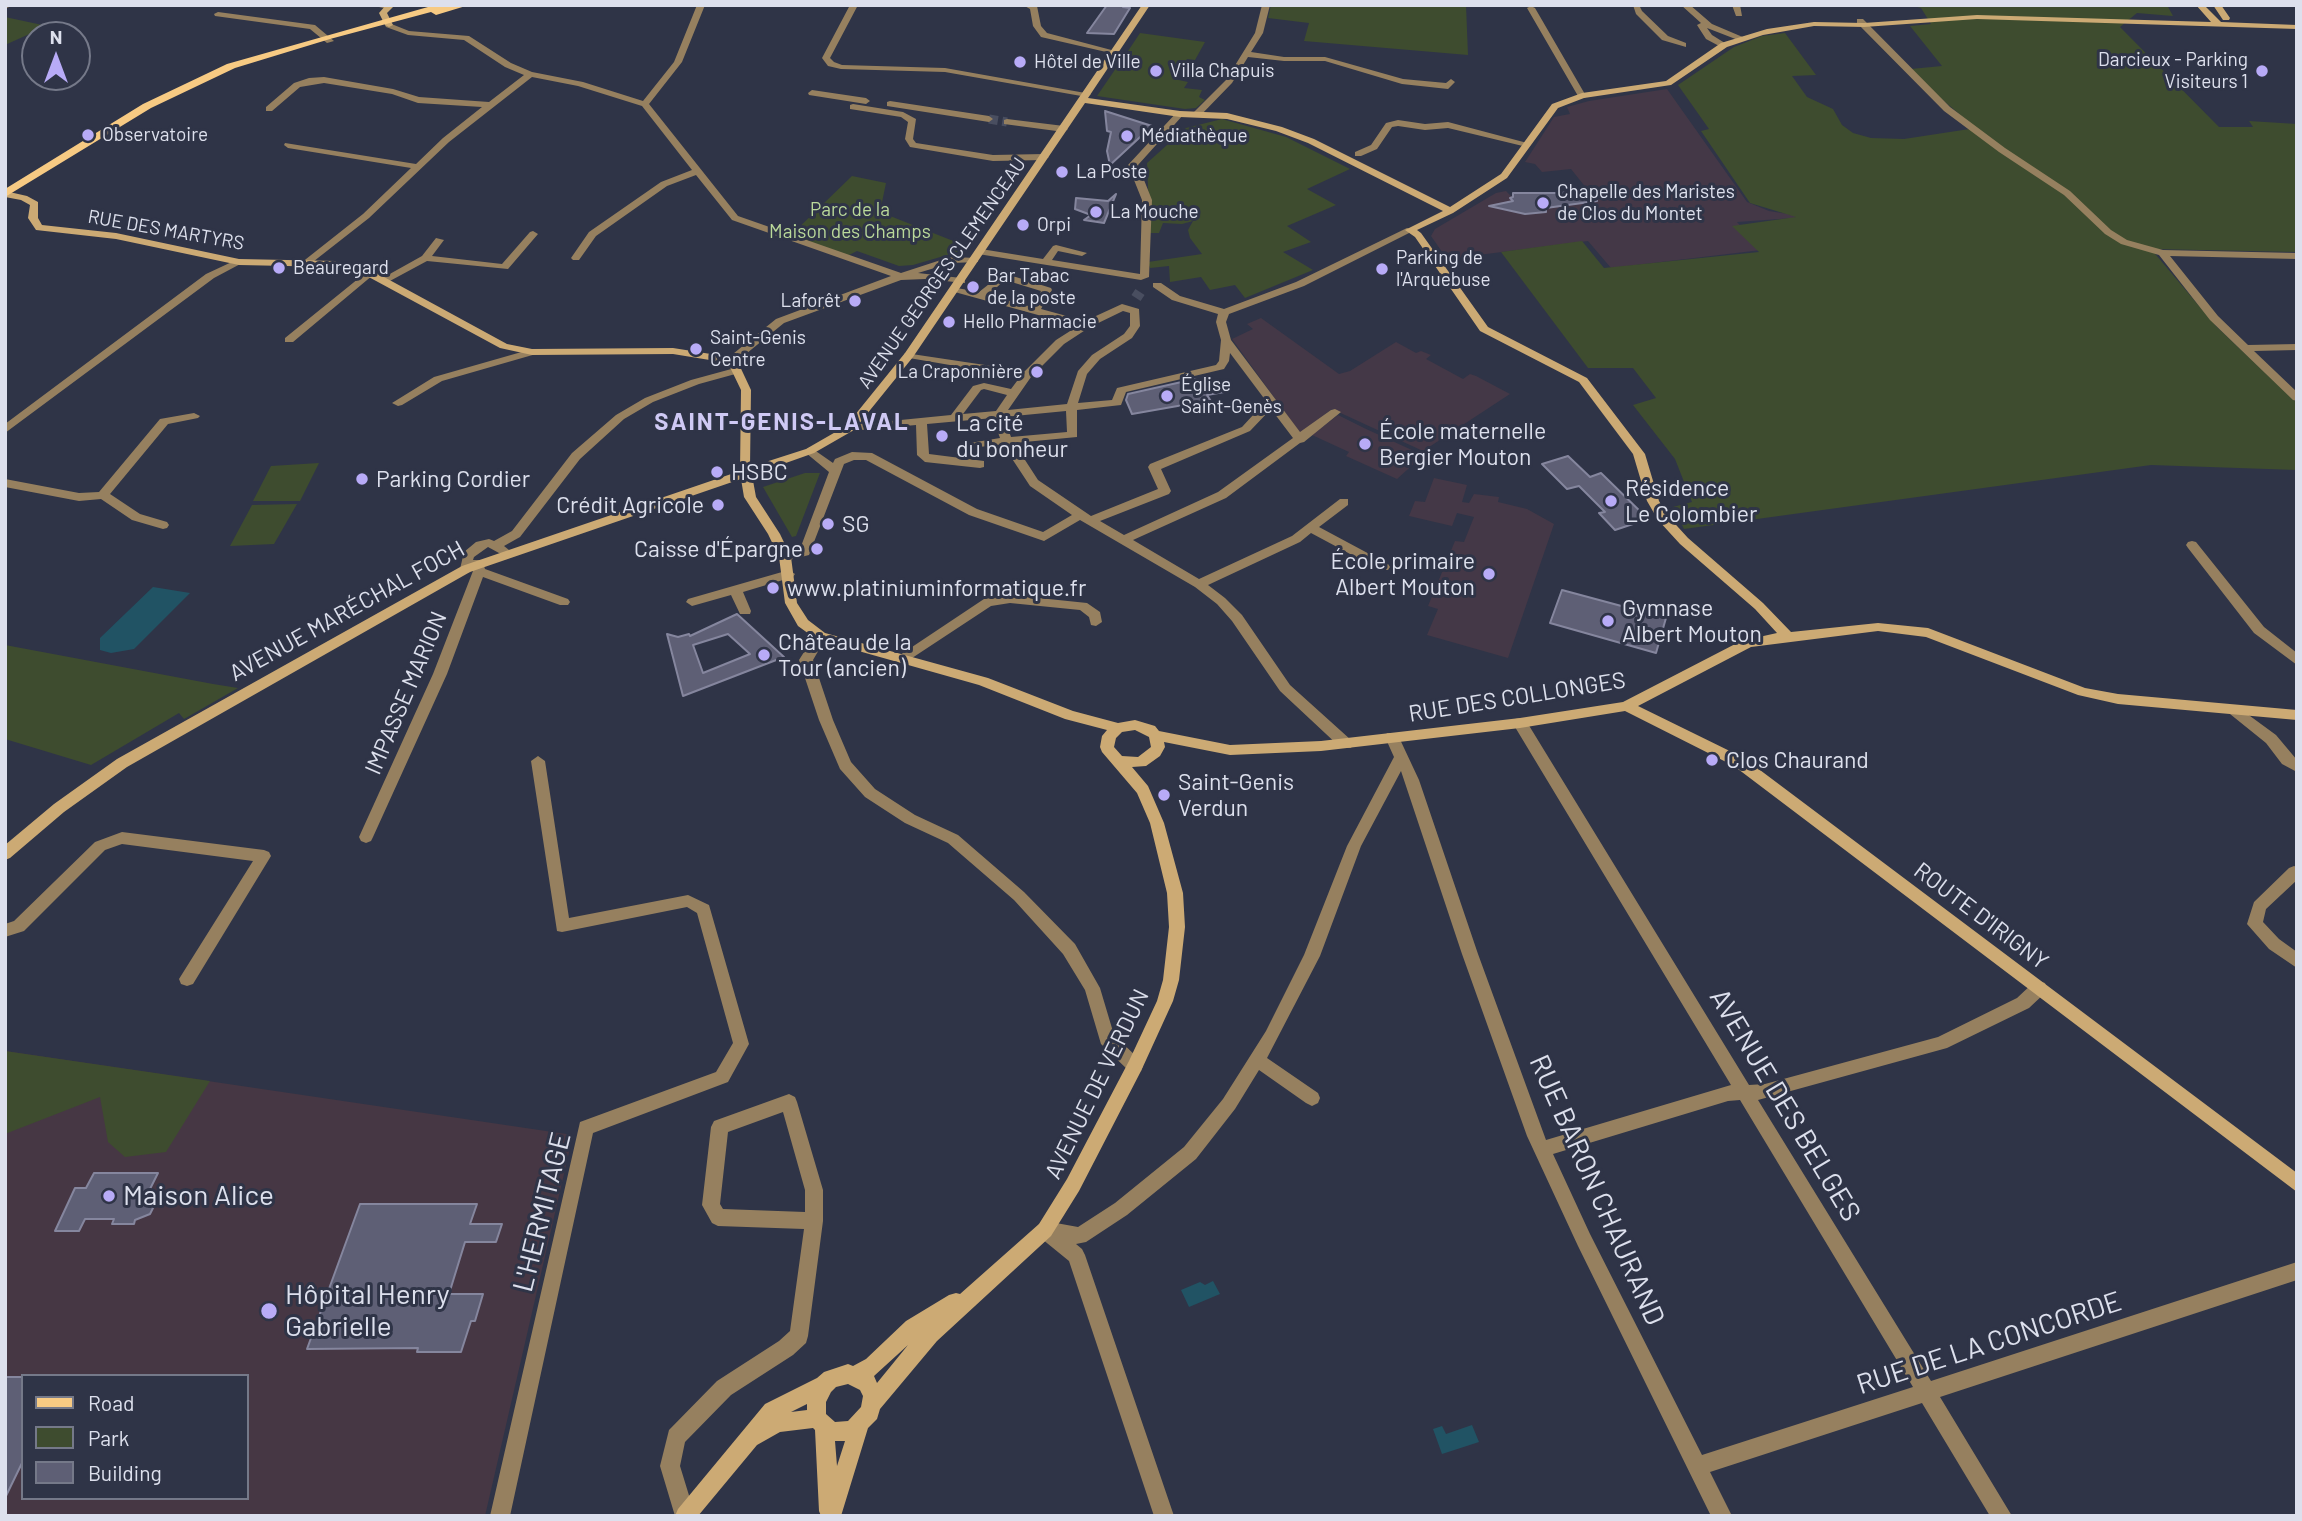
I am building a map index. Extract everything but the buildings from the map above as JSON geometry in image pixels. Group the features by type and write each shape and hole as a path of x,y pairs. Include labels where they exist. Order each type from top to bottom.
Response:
{"main road":[{"path":"388,23 447,5"},
{"path":"5,194 131,115 204,78 328,39 464,5"}],"street":[{"path":"374,5 389,6"},
{"path":"645,104 678,62 701,5"},
{"path":"854,5 826,58 831,64 967,72 1180,114 1227,116 1295,134 1450,211"},
{"path":"1027,5 1034,8 1037,26 1044,35 1115,52"},
{"name":"AVENUE GEORGES CLEMENCEAU","path":"745,473 810,451 850,428 909,355 958,285 1146,5"},
{"path":"1196,115 1229,81 1259,33 1266,5"},
{"path":"1638,5 1639,12 1665,38 1683,45"},
{"path":"1685,5 1700,21 1709,37 1724,45"},
{"path":"2200,5 2212,19"},
{"path":"2217,5 2225,22"},
{"path":"389,6 383,13 388,23 402,32 447,35 471,40 508,65 530,74 645,104 735,218 745,223 903,277 925,276 1086,325"},
{"path":"1531,8 1583,96"},
{"path":"218,14 312,27 328,39"},
{"path":"507,553 496,545 516,534 576,456 620,417 649,400 734,365 780,321 950,260 978,256 1046,262 1141,285 1157,285 1176,298 1224,312 1300,284 1450,211 1504,176 1552,108 1583,96 1668,83 1724,45 1759,33 1814,24 1977,17 2199,22 2297,19"},
{"path":"2199,22 2212,19 2297,27"},
{"path":"1700,21 1715,30 1741,38"},
{"path":"1862,23 1947,109 2067,193 2108,232 2124,242 2162,253 2297,256"},
{"path":"1246,54 1284,59 1325,59 1402,81 1448,86 1451,82"},
{"path":"306,262 366,216 446,140 530,74"},
{"path":"269,109 297,85 309,80 324,80 393,92 418,100 489,105"},
{"path":"812,93 989,119"},
{"path":"853,107 902,115 913,121 909,139 913,145 993,158 1045,157"},
{"path":"968,446 1073,435 1071,409 1082,373 1096,358 1128,336 1135,326 1132,310 1141,285 1147,200 1133,165 1180,114"},
{"path":"1007,122 1064,129"},
{"path":"1358,154 1374,147 1389,125 1398,123 1425,127 1448,125 1527,144"},
{"path":"288,145 418,167"},
{"path":"576,258 593,234 664,184 698,171"},
{"name":"RUE DES MARTYRS","path":"5,194 24,198 35,204 33,218 39,228 116,236 239,262 335,264 369,273 504,346 532,352 673,351 734,365"},
{"path":"1410,230 1418,235 1484,328 1583,380 1639,454 1653,502 1662,517 1684,541 1759,606 1786,635"},
{"path":"425,258 504,267 533,234"},
{"path":"384,280 425,258 439,240"},
{"path":"1046,262 1056,248 1082,253"},
{"path":"2162,253 2214,318 2297,398"},
{"path":"5,430 210,276 239,262"},
{"path":"289,340 369,273"},
{"path":"982,295 1003,276 1047,290 1035,311"},
{"path":"998,416 1027,375 1060,342 1122,307 1132,310"},
{"path":"1224,312 1221,322 1226,340 1300,440"},
{"path":"850,428 1117,403 1121,390 1220,367 1224,361 1226,340"},
{"path":"2245,348 2297,347"},
{"path":"398,403 438,379 532,352"},
{"path":"909,355 1027,375"},
{"path":"734,365 746,390 745,473 750,497 785,557 792,603 803,623 821,636 983,681 1070,715 1118,728 1135,725 1150,730 1155,735 1158,747 1151,756"},
{"path":"955,417 977,388 984,386 1013,393"},
{"path":"785,557 806,552 839,462 852,456 868,456 974,512 1044,537 1085,518 1165,491 1154,467 1246,429 1271,401"},
{"path":"1123,540 1222,495 1335,412"},
{"path":"103,495 164,421 194,416"},
{"path":"998,416 1006,440 1034,483 1085,518 1199,584 1227,606 1285,688 1346,744"},
{"path":"921,421 923,455 929,459 980,464"},
{"path":"810,451 835,471"},
{"name":"AVENUE MARÉCHAL FOCH","path":"5,854 69,800 122,763 474,568 507,553 745,473"},
{"path":"5,483 79,498 103,495 136,517 163,525"},
{"path":"1199,584 1312,529 1344,502"},
{"path":"1312,529 1384,567"},
{"name":"IMPASSE MARION","path":"366,837 440,674 474,568 468,555 474,548 489,543 496,545"},
{"path":"2192,545 2259,630 2297,660"},
{"path":"474,568 564,602"},
{"path":"692,602 789,574"},
{"path":"735,589 745,611"},
{"path":"901,659 988,602 1010,599 1083,606 1095,615 1096,622"},
{"name":"RUE DES COLLONGES","path":"1155,735 1230,751 1346,744 1520,723 1626,706 1746,644 1786,635 1840,629 1902,628 1966,646 2083,692 2118,699 2297,715"},
{"path":"821,636 806,660 826,720 845,765 870,793 910,818 953,839 1019,896 1069,949 1093,988 1107,1040 1135,1066"},
{"name":"ROUTE D'IRIGNY","path":"1626,706 1739,762 2297,1184"},
{"path":"2235,710 2271,739 2287,760 2297,767"},
{"path":"1070,715 1107,741 1109,752 1119,761 1133,764 1194,744"},
{"name":"AVENUE DES BELGES","path":"1520,723 2002,1516"},
{"path":"1107,741 1118,728"},
{"name":"RUE BARON CHAURAND","path":"1392,737 1400,760 1412,780 1519,1094 1542,1149 1584,1240 1722,1516"},
{"name":"AVENUE DE VERDUN","path":"1143,790 1151,756"},
{"path":"1045,1230 1080,1236 1121,1209 1189,1153 1229,1104 1312,956 1354,846 1400,760"},
{"name":"L'HERMITAGE","path":"500,1516 586,1128 722,1077 741,1044 704,909 688,901 562,926 538,761"},
{"name":"AVENUE DE VERDUN","path":"971,1294 1009,1264 1045,1230 1073,1185 1135,1066 1165,1001 1171,980 1177,927 1175,893 1169,862 1143,790 1119,761"},
{"path":"5,931 19,926 100,846 122,838 264,856 187,979"},
{"path":"2297,874 2294,872 2259,906 2255,924 2274,944 2297,961"},
{"path":"1542,1149 1728,1093 1765,1092 1941,1043 2023,1003 2039,988"},
{"path":"1256,1060 1276,1071 1312,1098"},
{"path":"685,1515 670,1466 676,1437 724,1388 786,1348 799,1336 814,1221 814,1190 789,1102 720,1127 711,1205 718,1217 814,1221"},
{"path":"1045,1230 1076,1255 1164,1516"},
{"name":"RUE DE LA CONCORDE","path":"1698,1466 2297,1271"},
{"path":"685,1515 772,1411 839,1375 856,1375 873,1366 913,1328 971,1294"},
{"path":"872,1404 930,1334 971,1294"},
{"path":"830,1516 859,1426 870,1412 872,1404 873,1396 867,1383 856,1375"},
{"path":"824,1384 816,1401 821,1423 830,1516"},
{"path":"747,1441 778,1423 821,1423 845,1432 859,1426"}],"shaded area":[{"path":"1667,89 1747,202 1769,211 1807,217 1737,222 1761,250 1611,268 1588,241 1447,259 1431,236 1435,229 1496,193 1506,191 1513,198 1515,196 1512,195 1527,192 1552,194 1587,189 1571,169 1542,172 1535,164 1525,162 1554,117 1570,114 1567,107 1589,101"},
{"path":"1261,318 1339,374 1350,371 1396,342 1416,353 1421,351 1431,355 1426,359 1463,379 1470,374 1510,394 1423,451 1332,409 1300,433 1232,339 1253,329 1247,324"},
{"name":"École maternelle Bergier Mouton","path":"1338,415 1427,457 1422,461 1418,460 1397,479 1346,456 1349,452 1312,435"},
{"name":"École primaire Albert Mouton","path":"1434,478 1467,485 1462,502 1469,503 1474,494 1499,497 1498,502 1527,509 1554,524 1508,658 1427,635 1438,609 1428,606 1455,541 1464,542 1474,517 1457,513 1452,526 1409,516 1415,501 1425,502"},
{"name":"Hôpital Henry Gabrielle","path":"5,1051 573,1135 485,1516 5,1516"}],"green space":[{"path":"1271,5 1466,5 1468,55 1304,41 1309,23 1268,18"},
{"path":"1910,5 2167,5 2173,16 2137,13 2120,27 2219,127 2253,127 2249,121 2297,124 2297,252 2151,249 2216,326 2297,403 2297,470 2151,465 1684,529 1673,507 1692,502 1675,459 1633,405 1656,398 1633,368 1588,368 1501,252 1582,241 1604,268 1759,252 1732,226 1796,217 1750,203 1701,131 1709,129 1678,85 1734,47 1762,36 1785,33 1816,75 1792,76 1807,97 1833,109 1842,125 1853,133 1871,138 1904,139 1976,128 1932,91 1911,69 1942,66 1910,26 1931,24 1921,8"},
{"path":"5,17 24,21 21,21 21,38 5,45"},
{"path":"1140,33 1205,42 1195,60 1187,59 1174,79 1188,82 1184,88 1202,90 1199,97 1205,100 1196,108 1185,109 1097,96 1125,55 1132,56 1132,51 1128,51"},
{"path":"1222,119 1286,137 1350,169 1307,189 1336,205 1287,226 1311,242 1283,252 1313,270 1245,298 1235,285 1210,290 1201,277 1170,282 1169,266 1150,268 1148,262 1202,254 1190,238 1188,230 1193,221 1182,224 1163,223 1159,233 1150,233 1147,163 1186,128"},
{"name":"Parc de la Maison des Champs","path":"852,176 886,183 880,212 971,248 913,265 899,266 857,251 847,256 790,236"},
{"path":"319,463 300,501 253,501 271,466"},
{"path":"805,473 820,473 796,536 792,537 763,487"},
{"path":"297,504 274,544 230,546 252,505"},
{"path":"5,645 238,688 184,719 179,713 91,765 5,739"},
{"path":"5,1051 210,1081 166,1152 125,1157 108,1142 100,1097 5,1134"}],"water":[{"path":"153,587 190,593 134,649 111,653 100,650 100,638"},
{"path":"1213,1281 1220,1294 1189,1307 1181,1290 1200,1282 1205,1285"},
{"path":"1472,1425 1479,1442 1442,1454 1433,1429 1442,1426 1446,1434"}],"tunnel":[{"path":"989,119 1007,122"},
{"path":"1136,298 1140,292"}],"place":[{"name":"Hôtel de Ville","path":"1020,62"},
{"name":"Villa Chapuis","path":"1156,71"},
{"name":"Darcieux - Parking Visiteurs 1","path":"2262,71"},
{"name":"Observatoire","path":"88,135"},
{"name":"Médiathèque","path":"1127,136"},
{"name":"La Poste","path":"1062,172"},
{"name":"Chapelle des Maristes de Clos du Montet","path":"1543,203"},
{"name":"La Mouche","path":"1096,212"},
{"name":"Orpi","path":"1023,225"},
{"name":"Beauregard","path":"279,268"},
{"name":"Parking de l'Arquebuse","path":"1382,269"},
{"name":"Bar Tabac de la poste","path":"973,287"},
{"name":"Laforêt","path":"855,301"},
{"name":"Hello Pharmacie","path":"949,322"},
{"name":"Saint-Genis Centre","path":"696,349"},
{"name":"La Craponnière","path":"1037,372"},
{"name":"Église Saint-Genès","path":"1167,396"},
{"name":"La cité du bonheur","path":"942,436"},
{"name":"École maternelle Bergier Mouton","path":"1365,444"},
{"name":"HSBC","path":"717,472"},
{"name":"Parking Cordier","path":"362,479"},
{"name":"Résidence Le Colombier","path":"1611,501"},
{"name":"Crédit Agricole","path":"718,505"},
{"name":"SG","path":"828,524"},
{"name":"Caisse d'Épargne","path":"817,549"},
{"name":"École primaire Albert Mouton","path":"1489,574"},
{"name":"www.platiniuminformatique.fr","path":"773,588"},
{"name":"Gymnase Albert Mouton","path":"1608,621"},
{"name":"Château de la Tour (ancien)","path":"764,655"},
{"name":"Clos Chaurand","path":"1712,760"},
{"name":"Saint-Genis Verdun","path":"1164,795"},
{"name":"Maison Alice","path":"109,1196"},
{"name":"Hôpital Henry Gabrielle","path":"269,1311"}],"district":[{"name":"SAINT-GENIS-LAVAL","path":"782,422"}]}
